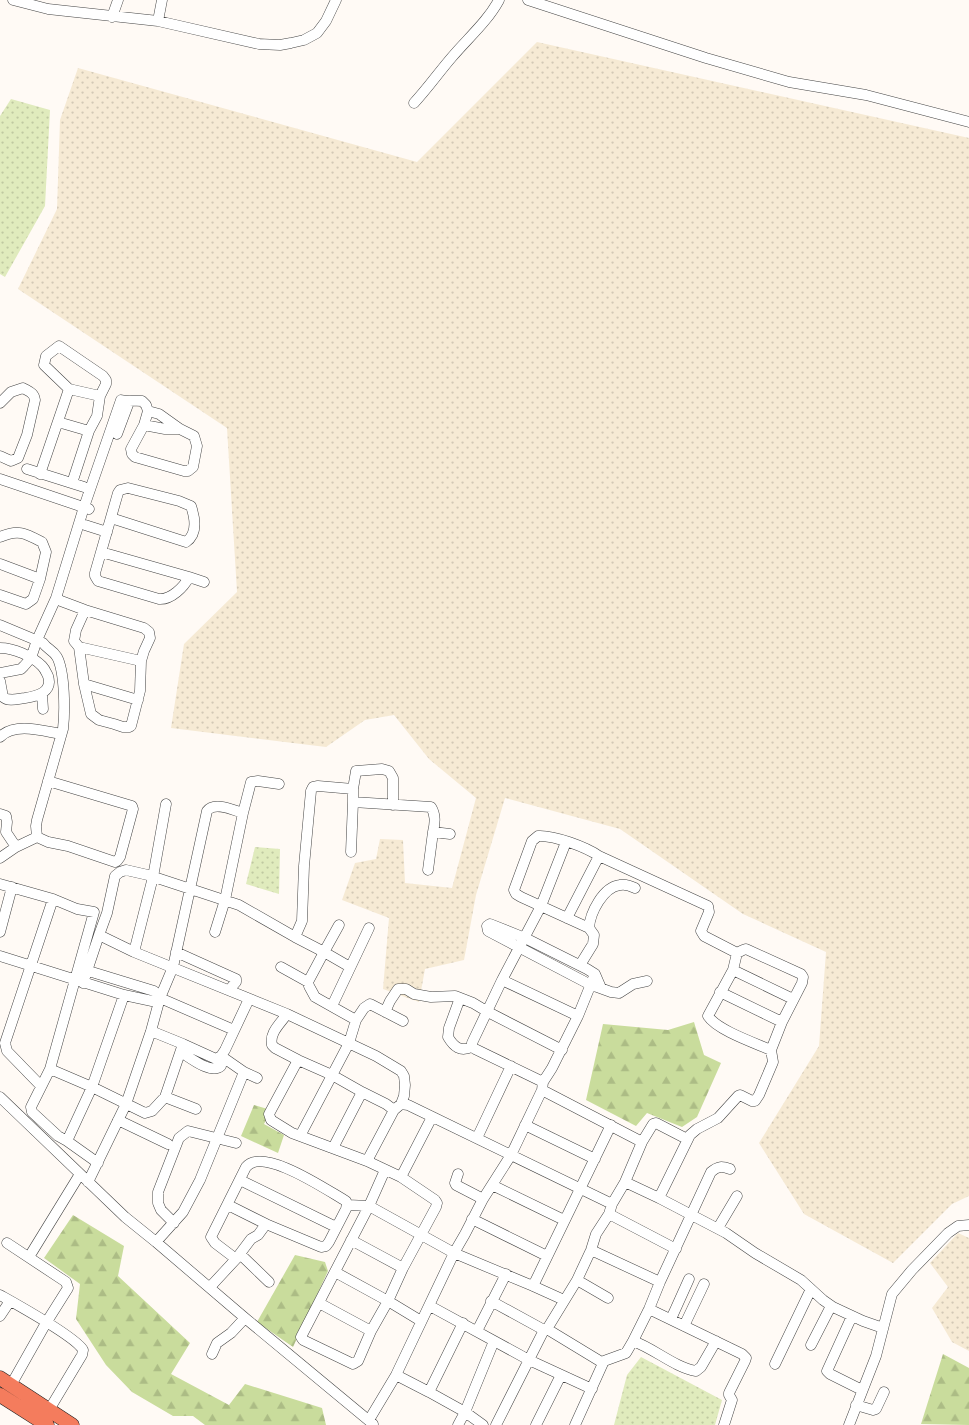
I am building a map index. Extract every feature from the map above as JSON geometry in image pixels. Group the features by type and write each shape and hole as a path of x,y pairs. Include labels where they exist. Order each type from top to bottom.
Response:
{"highway":[{"path":"5,1381 47,1425"},
{"path":"0,1394 49,1410 72,1425"}],"street":[{"path":"13,0 48,9 158,21 259,44 292,43 317,34 326,21 336,0"},
{"path":"112,17 118,0"},
{"path":"158,21 162,0"},
{"path":"414,103 493,12 499,0"},
{"path":"528,0 706,58 789,82 866,95 969,122"},
{"path":"72,483 89,431 96,416 106,380 59,346 46,356 44,365 69,389 100,396"},
{"path":"0,403 11,392 24,388 31,392 35,400 27,434 18,458 11,461 0,456"},
{"path":"40,474 69,389"},
{"path":"59,599 87,508 117,424 129,402 135,400 142,401 148,411 144,425 132,450 134,456 186,471 193,466 197,446 194,436 180,430 159,414 148,411"},
{"path":"96,416 117,424"},
{"path":"58,422 89,431"},
{"path":"144,425 180,430"},
{"path":"27,469 84,486"},
{"path":"0,479 87,508"},
{"path":"111,518 185,542 189,541 194,535 194,512 191,506 179,501 128,488 118,491 95,573 98,581 159,599 166,599 185,585 189,577"},
{"path":"0,674 24,666 41,643 85,526 87,508"},
{"path":"85,526 107,532"},
{"path":"0,537 19,532 27,534 42,542 46,552 33,599 26,604 0,596"},
{"path":"101,552 204,582"},
{"path":"0,564 40,579"},
{"path":"59,599 85,610 148,630 150,638 141,661 140,691 131,726 127,728 99,720 91,714 84,684 79,647 74,641 74,635 85,610"},
{"path":"0,625 41,643 53,651 60,666 65,714 62,732 37,820 37,837"},
{"path":"0,630 32,644 32,655"},
{"path":"79,647 141,661"},
{"path":"0,648 32,655 47,672 49,681 47,689 42,694 28,698 8,700 2,697 0,681"},
{"path":"84,684 138,700"},
{"path":"42,694 43,709"},
{"path":"0,737 9,731 28,729 62,732"},
{"path":"351,852 353,788 357,770 387,770 393,778 393,805"},
{"path":"0,858 16,847 37,837 117,862 133,809 132,806 48,782"},
{"path":"216,932 251,782 279,784"},
{"path":"295,937 303,919 304,866 311,791 313,787 318,786 353,788"},
{"path":"353,802 431,807 435,818 428,870"},
{"path":"134,952 153,877 166,804"},
{"path":"88,1182 126,1104 151,1031 160,998 173,967 204,817 208,808 215,806 243,813"},
{"path":"0,814 6,816 6,832 16,847"},
{"path":"433,832 450,834"},
{"path":"580,965 593,944 594,935 589,928 521,897 514,890 532,841 538,836 544,836 590,850 599,856 708,906 709,912 702,928 702,934 706,938 737,953"},
{"path":"472,1047 474,1037 541,906 566,842"},
{"path":"567,918 599,856"},
{"path":"83,969 99,935 115,876 117,873 126,870 153,877 245,908 350,967"},
{"path":"0,884 105,915"},
{"path":"589,928 590,920 606,891 620,885 636,888"},
{"path":"0,932 12,887"},
{"path":"41,1086 7,1051 5,1046 53,899"},
{"path":"94,912 79,982 50,1069 31,1107 32,1112 58,1136 92,1160 98,1162"},
{"path":"308,982 339,925"},
{"path":"332,1006 369,928"},
{"path":"99,935 134,952 287,1014 376,1056 401,1070 404,1076 404,1096 367,1161"},
{"path":"522,943 580,965 595,974 601,988"},
{"path":"522,943 589,984 617,993 633,984 647,981"},
{"path":"659,1198 687,1139 697,1129 718,1118 738,1096 755,1101 759,1095 773,1062 771,1050 782,1022 803,980 802,975 743,950 737,953 732,970 708,1018 732,1033 771,1050"},
{"path":"176,952 236,979 236,982 229,990"},
{"path":"0,956 124,995 152,1001 160,998"},
{"path":"188,974 194,960"},
{"path":"281,967 308,982 315,997 356,1020"},
{"path":"83,969 154,991 160,998 234,1030"},
{"path":"732,970 793,999"},
{"path":"0,1097 125,1217 372,1423 482,1199 511,1155 542,1086 578,1016 589,984 595,974"},
{"path":"110,991 112,978"},
{"path":"502,980 578,1016"},
{"path":"385,1012 398,990 406,989 414,994 431,998 455,996 473,1002 488,1012 562,1050"},
{"path":"720,992 782,1022"},
{"path":"68,1142 92,1087 124,995"},
{"path":"460,998 449,1028 448,1037 460,1049 466,1050 472,1047"},
{"path":"223,1057 249,999"},
{"path":"300,1136 349,1044 356,1020 367,1005 370,1004 403,1021"},
{"path":"287,1014 272,1035 272,1045 386,1104 398,1107 408,1105 581,1188 676,1249"},
{"path":"151,1031 182,1048 214,1059 223,1057"},
{"path":"472,1047 511,1066 542,1086 642,1142"},
{"path":"50,1069 148,1113 165,1096 182,1048"},
{"path":"223,1057 244,1072 258,1078"},
{"path":"298,1060 269,1115 272,1121 292,1133 367,1161 401,1177 436,1202 436,1207 371,1331 358,1361 353,1364 303,1340 302,1336 369,1206 385,1170"},
{"path":"477,1138 511,1066"},
{"path":"156,1242 183,1212 200,1180 244,1072"},
{"path":"333,1148 362,1092"},
{"path":"165,1096 196,1109"},
{"path":"401,1177 432,1117"},
{"path":"118,1120 168,1144"},
{"path":"496,1425 545,1329 577,1280 598,1230 625,1182 642,1142 655,1122 687,1139"},
{"path":"525,1125 594,1159"},
{"path":"533,1286 611,1125"},
{"path":"174,1223 161,1210 158,1196 159,1187 179,1138 188,1131 236,1142"},
{"path":"269,1282 238,1257 214,1243 211,1237 246,1167 252,1162 260,1161 284,1166 302,1174 346,1201 348,1205"},
{"path":"575,1425 603,1363 607,1359 619,1357 626,1353 633,1342 650,1309 660,1282 711,1172 723,1166 730,1169"},
{"path":"29,1257 80,1174"},
{"path":"458,1174 456,1185 482,1199"},
{"path":"240,1180 336,1227"},
{"path":"625,1182 718,1228 755,1253 787,1271 831,1306 883,1328"},
{"path":"492,1185 564,1220"},
{"path":"718,1228 737,1196"},
{"path":"228,1205 321,1247 327,1244 348,1205"},
{"path":"348,1205 369,1206 454,1253 564,1300"},
{"path":"472,1219 547,1256"},
{"path":"210,1287 238,1257 251,1239 258,1235 262,1222"},
{"path":"849,1425 876,1356 890,1299 895,1289 948,1233 958,1226 969,1225"},
{"path":"351,1240 404,1268"},
{"path":"5,1381 68,1290 66,1282 7,1244"},
{"path":"591,1250 660,1282"},
{"path":"335,1272 422,1322"},
{"path":"477,1332 506,1274"},
{"path":"671,1319 689,1278"},
{"path":"577,1280 608,1298"},
{"path":"684,1326 704,1284"},
{"path":"775,1364 811,1289"},
{"path":"0,1295 79,1344 83,1350 82,1356 49,1410"},
{"path":"0,1316 10,1300"},
{"path":"491,1301 545,1329 603,1363"},
{"path":"319,1303 371,1331"},
{"path":"430,1306 529,1360 592,1389"},
{"path":"811,1345 831,1306"},
{"path":"650,1309 742,1354 746,1358 729,1392 732,1400 724,1425"},
{"path":"852,1316 827,1371 862,1390"},
{"path":"212,1354 219,1342 231,1334 245,1318"},
{"path":"429,1392 463,1323"},
{"path":"458,1425 494,1341"},
{"path":"633,1342 641,1344 696,1372 716,1341"},
{"path":"396,1375 464,1412 483,1425"},
{"path":"536,1425 561,1375"},
{"path":"856,1405 873,1410 876,1409 884,1392"}],"shaded area":[{"path":"537,42 969,138 969,1196 952,1204 893,1263 804,1214 759,1143 819,1046 826,952 743,914 620,829 505,798 476,895 464,960 425,969 419,1002 383,989 389,918 342,900 355,863 376,859 380,839 403,840 405,883 452,888 476,798 429,759 394,715 365,720 326,747 171,728 184,644 237,592 227,428 18,289 57,209 60,120 78,68 417,162"},
{"path":"958,1233 969,1238 969,1351 952,1342 932,1308 948,1287 930,1263"}],"green space":[{"path":"11,99 50,110 45,206 5,277 0,274 0,116"},
{"path":"255,847 280,849 279,894 246,884"},
{"path":"694,1022 704,1055 721,1063 697,1117 682,1127 647,1113 636,1126 586,1100 603,1024 668,1030"},
{"path":"254,1105 271,1110 264,1124 284,1135 278,1153 241,1136"},
{"path":"73,1215 124,1246 118,1276 190,1343 171,1374 229,1405 245,1384 322,1408 326,1425 205,1425 193,1416 173,1416 132,1392 106,1365 76,1319 80,1284 44,1258"},
{"path":"295,1255 325,1262 328,1271 293,1347 257,1322"},
{"path":"943,1354 969,1368 969,1425 921,1424"},
{"path":"641,1357 722,1400 715,1425 614,1425 627,1375"}]}
